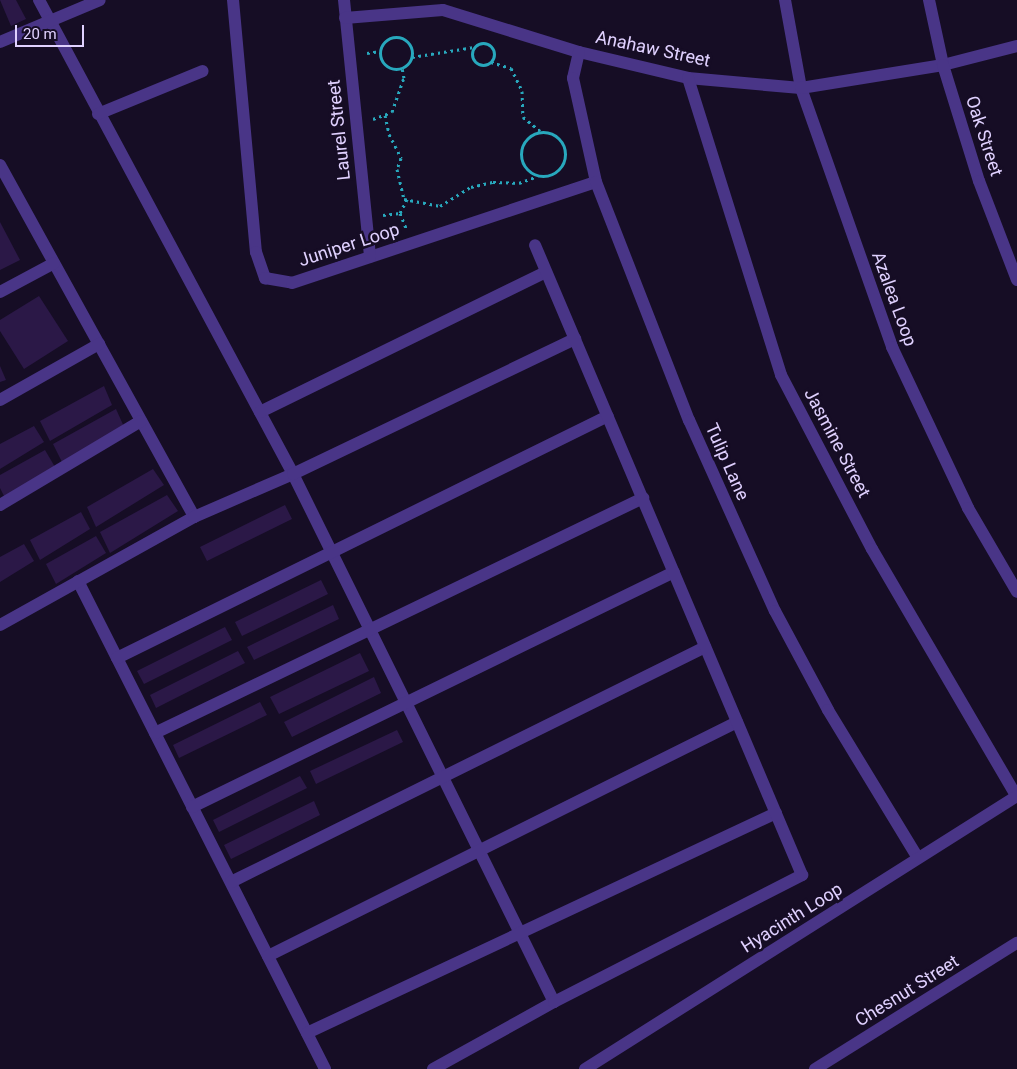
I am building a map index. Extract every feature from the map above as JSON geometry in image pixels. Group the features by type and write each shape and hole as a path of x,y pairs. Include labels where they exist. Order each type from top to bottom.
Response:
{"street":[{"path":"39,0 48,22 293,474 554,1002"},
{"path":"0,42 100,0"},
{"name":"Juniper Loop","path":"233,0 256,252 265,278 292,283 596,182"},
{"name":"Laurel Street","path":"344,0 344,18 370,257"},
{"name":"Azalea Loop","path":"785,0 801,88 892,347 968,508 1017,592"},
{"name":"Oak Street","path":"928,0 943,66 979,181 1017,280"},
{"name":"Anahaw Street","path":"344,18 443,10 579,52 688,78 801,88 943,66 1017,46"},
{"name":"Tulip Lane","path":"579,52 574,78 596,182 688,420 775,611 828,710 918,858"},
{"path":"98,114 203,72"},
{"name":"Jasmine Street","path":"688,78 781,375 872,549 1017,796"},
{"path":"2,173 54,263 194,517"},
{"path":"432,1069 554,1002 802,875 535,245"},
{"path":"0,292 54,263"},
{"path":"260,412 546,272"},
{"path":"0,625 194,517 293,474 575,339"},
{"path":"0,400 99,344"},
{"path":"117,658 608,416"},
{"path":"0,505 141,421"},
{"path":"155,733 643,498"},
{"path":"192,807 674,572"},
{"path":"78,581 325,1069"},
{"path":"231,882 705,647"},
{"path":"268,956 737,722"},
{"name":"Hyacinth Loop","path":"585,1069 1017,796"},
{"path":"307,1033 776,813"},
{"name":"Chesnut Street","path":"815,1069 1017,942"}],"path":[{"path":"412,57 411,46 403,39 392,38 384,43 380,51 383,62 391,68 402,68 412,57 474,47 480,43 491,46 495,52 491,62"},
{"path":"385,115 389,134 402,158 397,169 399,188 407,199 440,206 471,187 493,182 519,183 556,172 563,165 565,154 558,137 540,132 523,117 522,92 511,68 491,62 477,64 472,54 474,47"},
{"path":"356,120 392,112 401,93 404,78 402,68"},
{"path":"538,176 526,169 520,156 528,137 540,132"},
{"path":"366,217 400,212 407,199"}],"building":[{"path":"0,0 16,0 26,19 11,26"},
{"path":"0,222 20,260 0,270"},
{"path":"39,296 68,341 24,369 0,331 0,320"},
{"path":"0,366 6,380 0,382"},
{"path":"104,386 112,405 50,441 40,421"},
{"path":"116,409 125,429 63,464 53,444"},
{"path":"34,426 44,442 0,469 0,444"},
{"path":"45,450 55,467 5,498 0,488 0,475"},
{"path":"153,469 164,485 96,527 87,507"},
{"path":"167,495 178,511 110,553 100,532"},
{"path":"285,505 292,519 207,561 200,547"},
{"path":"81,512 90,529 40,560 30,540"},
{"path":"96,536 106,553 56,584 46,564"},
{"path":"24,544 34,561 0,582 0,557"},
{"path":"321,580 328,594 242,636 235,622"},
{"path":"333,605 339,619 254,660 247,647"},
{"path":"225,627 232,640 144,684 137,671"},
{"path":"238,651 245,663 156,708 150,695"},
{"path":"360,653 369,671 279,714 270,697"},
{"path":"374,677 381,693 292,737 284,722"},
{"path":"260,702 267,715 179,758 173,745"},
{"path":"397,730 403,742 316,784 310,771"},
{"path":"300,776 307,788 219,832 213,820"},
{"path":"314,801 320,815 231,859 224,845"}]}
